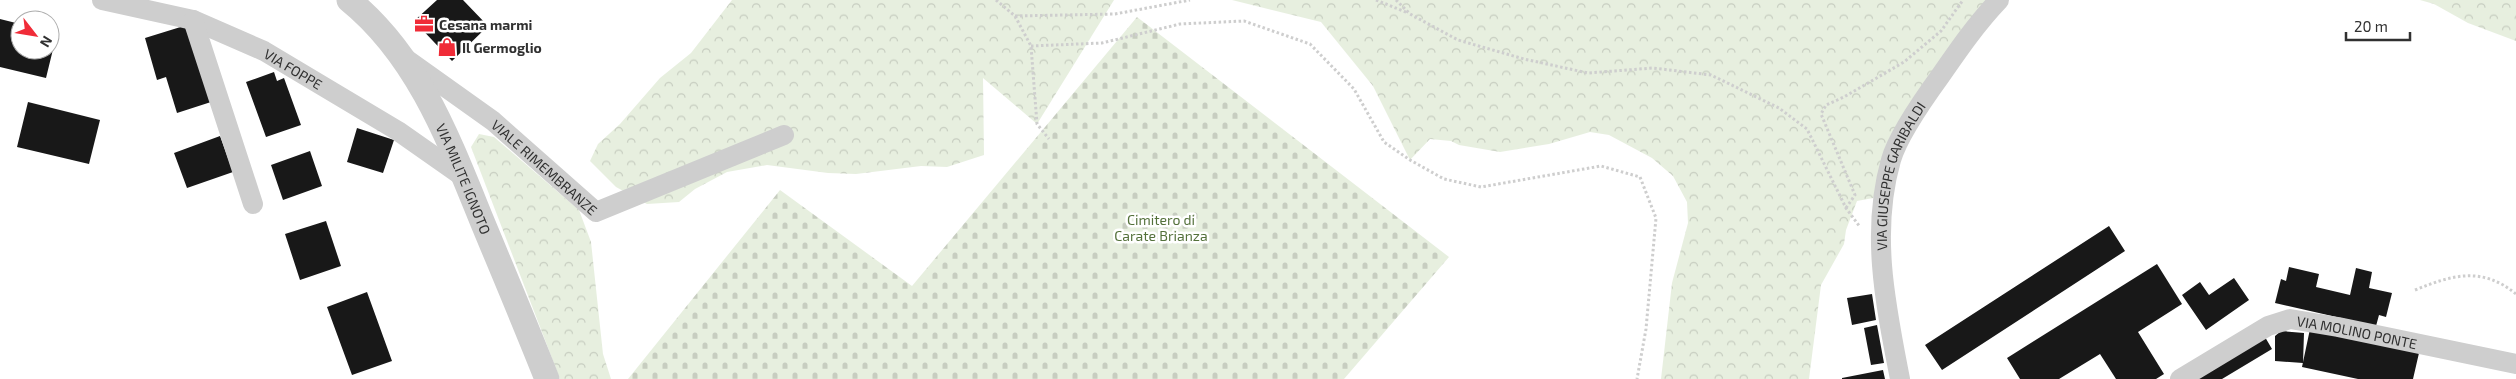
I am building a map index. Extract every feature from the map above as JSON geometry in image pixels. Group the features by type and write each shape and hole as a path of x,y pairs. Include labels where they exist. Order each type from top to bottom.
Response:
{"street":[{"name":"VIA FOPPE","path":"102,0 193,20 222,32 291,66 398,131 466,178"},
{"name":"VIA MILITE IGNOTO","path":"349,0 384,32 403,56 432,106 466,178 547,379"},
{"name":"VIA GIUSEPPE GARIBALDI","path":"1900,379 1888,316 1880,256 1882,207 1891,159 1918,108 1984,16 1999,0"},
{"path":"193,20 253,204"},
{"name":"VIALE RIMEMBRANZE","path":"403,56 492,122 596,212 784,135"},
{"name":"VIA MOLINO PONTE","path":"2180,379 2268,326 2290,319 2338,327 2516,364"}],"path":[{"path":"996,0 1015,16 1030,46 1037,124 1048,138"},
{"path":"1015,16 1116,14 1190,0"},
{"path":"1376,0 1410,14 1458,40 1524,59 1588,73 1653,68 1711,75 1779,108 1807,128 1846,208 1880,256"},
{"path":"1396,0 1410,14"},
{"path":"1846,208 1855,195 1821,114 1826,105 1844,97 1904,62 1941,31 1963,0"},
{"path":"1030,46 1102,43 1180,24 1244,21 1310,44 1354,89 1384,142 1410,160 1444,178 1481,187 1601,166 1640,177 1656,218 1646,329 1637,379"},
{"path":"2415,290 2452,276 2478,275 2498,281 2516,294"}],"green space":[{"path":"732,0 1114,0 1037,124 983,78 984,155 947,167 921,166 856,174 828,173 767,165 727,172 695,189 679,202 647,204 616,187 590,161 598,144 620,124 660,78 691,53"},
{"path":"1232,0 1999,0 1918,108 1884,196 1857,201 1846,230 1844,244 1821,285 1809,379 1661,379 1672,283 1688,223 1687,202 1673,176 1652,158 1609,135 1590,132 1549,144 1500,152 1459,145 1451,141 1430,139 1410,160 1373,86 1321,22"},
{"path":"2420,0 2516,0 2516,41 2468,23 2434,4"},
{"name":"Cimitero di Carate Brianza","path":"1137,17 1449,257 1344,379 628,379 780,190 912,286"},
{"path":"479,134 494,137 579,210 591,242 603,354 611,379 560,379 471,147"}],"building":[{"path":"437,0 463,0 488,26 452,61 414,21"},
{"path":"0,19 10,22 10,60 50,60 46,78 0,67"},
{"path":"187,25 211,102 177,113 166,77 157,80 145,38"},
{"path":"274,72 277,81 284,78 301,125 266,137 246,82"},
{"path":"28,102 100,120 89,164 17,147"},
{"path":"357,128 394,140 383,173 347,162"},
{"path":"220,136 233,172 187,188 174,153"},
{"path":"310,151 322,186 283,200 271,165"},
{"path":"326,221 341,266 300,280 285,234"},
{"path":"2109,226 2125,251 1942,370 1925,345"},
{"path":"2157,264 2182,304 2138,332 2164,374 2156,379 2116,379 2100,354 2059,379 2020,379 2007,358"},
{"path":"2289,267 2319,274 2316,287 2350,295 2356,268 2372,272 2369,288 2392,293 2386,317 2379,315 2376,326 2275,303 2281,279 2286,281"},
{"path":"2234,278 2249,300 2206,330 2182,295 2200,282 2209,295"},
{"path":"367,292 392,361 352,375 327,307"},
{"path":"1872,294 1876,320 1852,325 1847,298"},
{"path":"1877,325 1884,363 1871,365 1864,328"},
{"path":"2310,329 2419,353 2413,379 2358,379 2302,367"},
{"path":"2281,331 2304,333 2303,363 2275,361 2275,336"},
{"path":"2265,337 2272,349 2222,379 2196,379"},
{"path":"1883,370 1885,379 1842,379 1842,378"}],"place":[{"name":"Cesana marmi","path":"424,24"},
{"name":"Il Germoglio","path":"447,47"}]}
